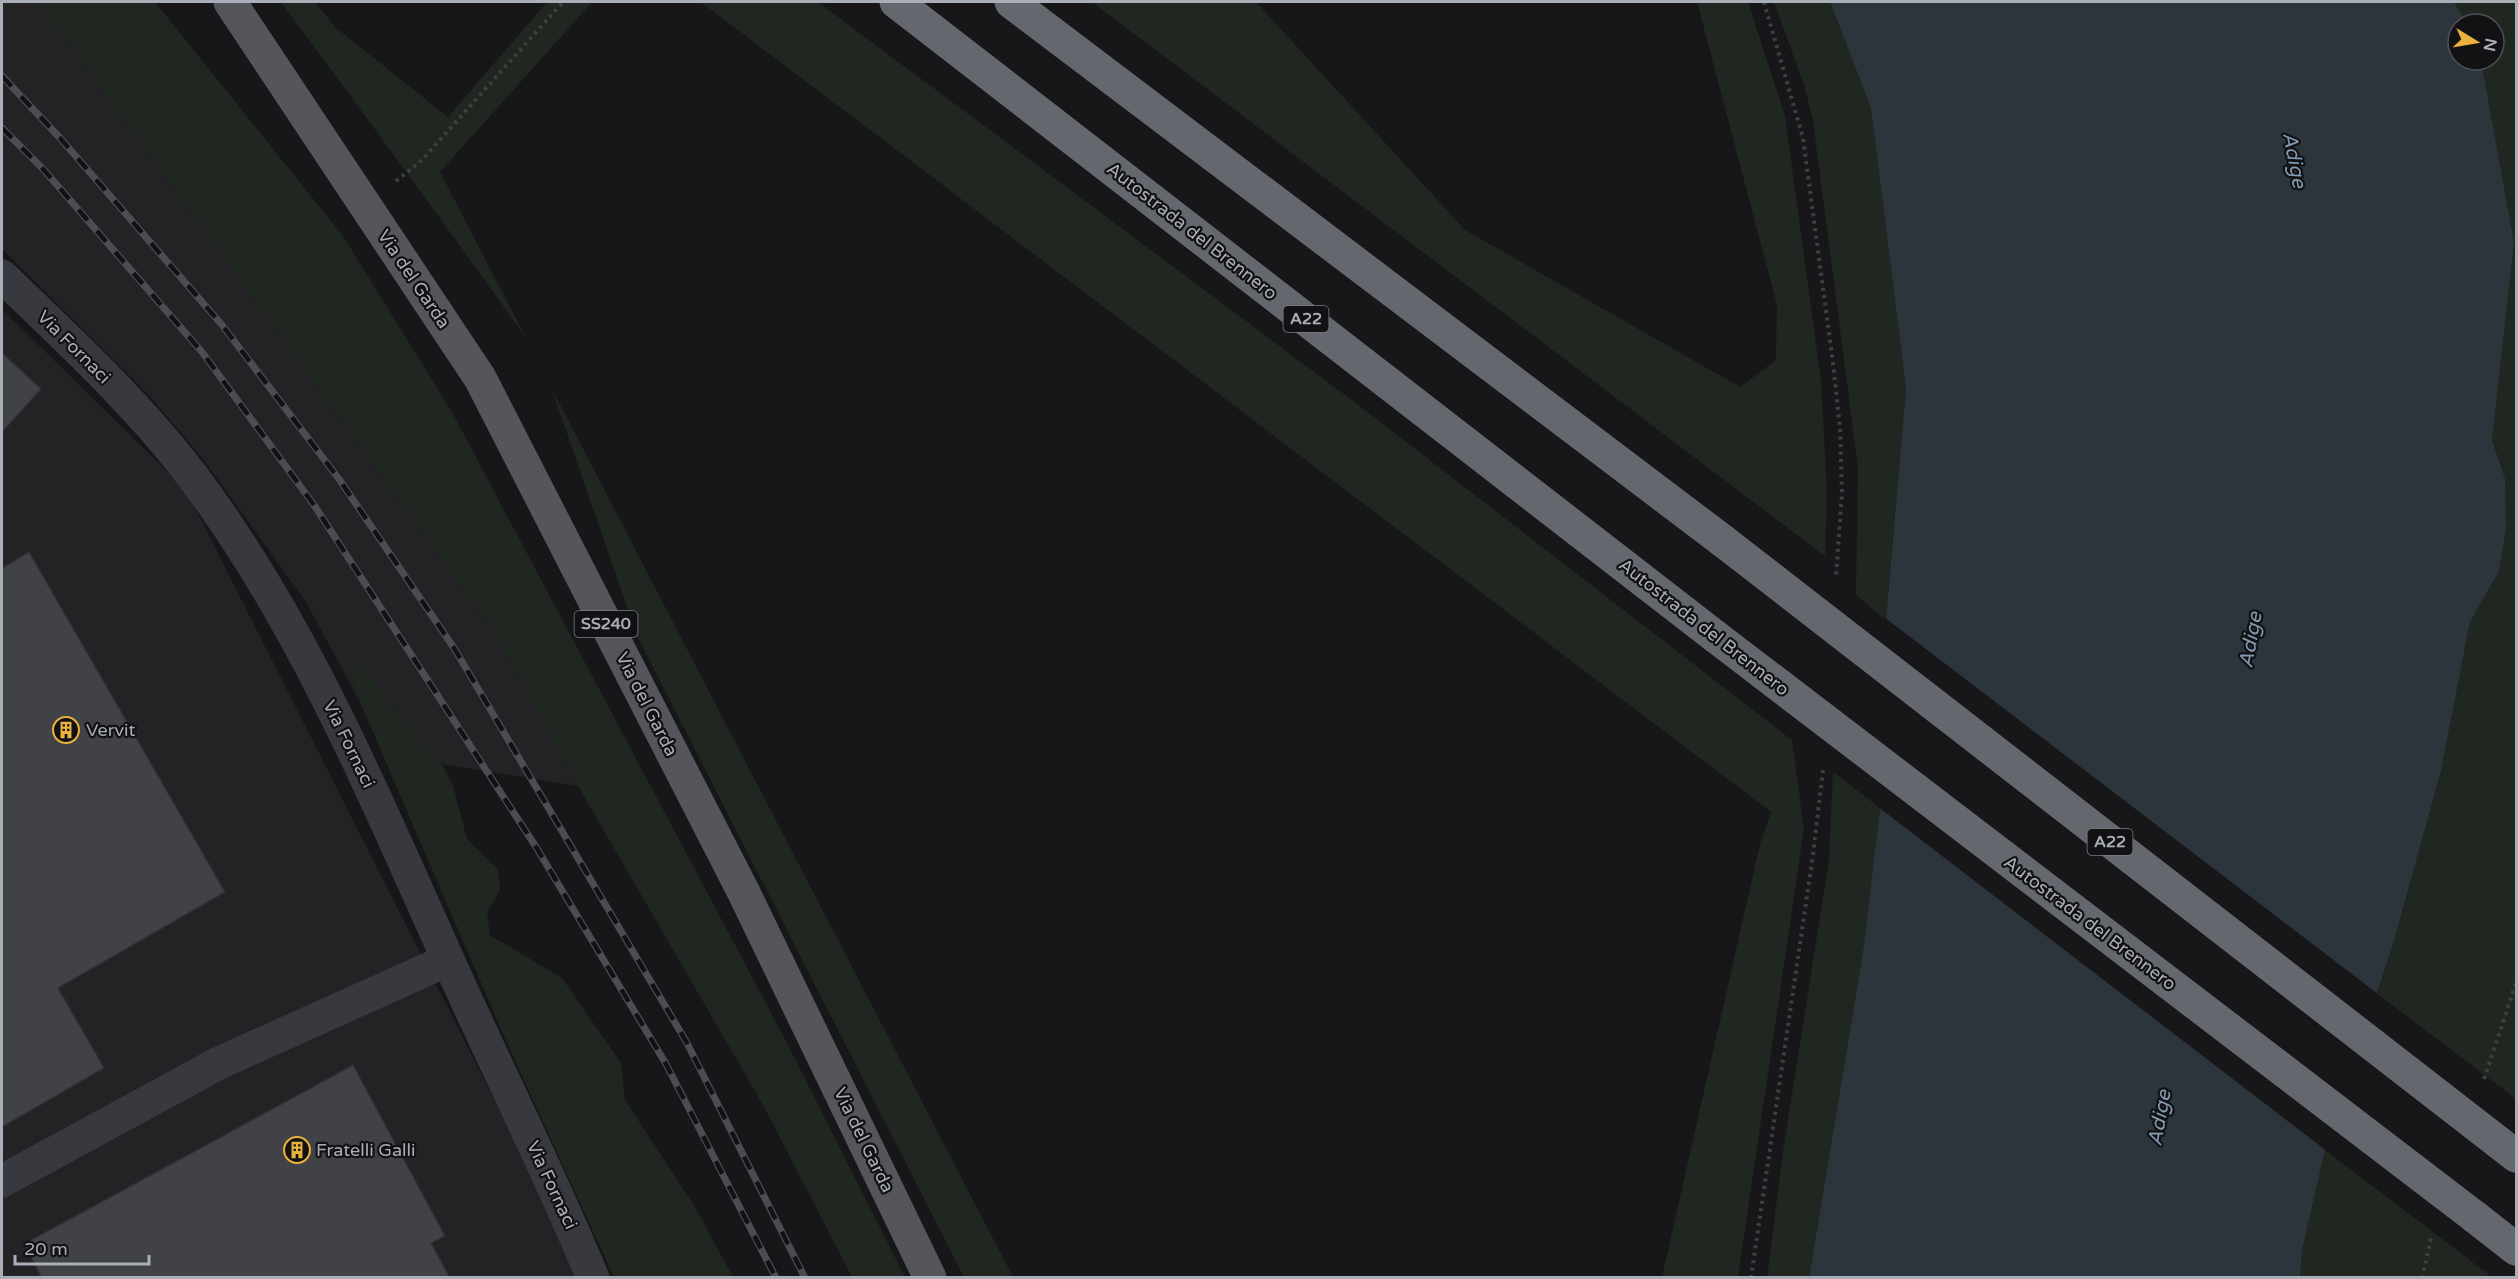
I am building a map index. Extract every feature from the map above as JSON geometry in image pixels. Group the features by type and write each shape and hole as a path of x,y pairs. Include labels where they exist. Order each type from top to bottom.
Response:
{"highway":[{"name":"Autostrada del Brennero","path":"896,2 1716,637 2517,1249"},
{"name":"A22","path":"1011,2 1723,541 2507,1149"}],"main road":[{"name":"Via del Garda","path":"230,2 480,378 739,883 930,1278"}],"street":[{"name":"Via Fornaci","path":"2,276 88,358 146,420 192,476 243,548 284,616 349,740 593,1278"},
{"path":"2,1181 219,1063 448,960"}],"path":[{"path":"365,206 422,160 563,2"},
{"path":"2498,1035 2517,983"},
{"path":"2422,1278 2428,1247"}],"shaded area":[{"path":"2,2 34,2 71,46 495,633 578,786 442,764 399,716 365,667 357,667 351,673 360,702 306,602 203,459 146,392 2,249"},
{"path":"34,2 155,2 343,236 452,412 785,1039 905,1277 852,1277 763,1105 578,786 495,633 71,46"},
{"path":"281,2 315,2 335,27 448,117 547,2 592,2 440,172 526,338 435,211"},
{"path":"701,2 818,2 1352,400 1792,740 1804,829 1738,1277 1662,1277 1760,844 1771,812"},
{"path":"1092,2 1256,2 1465,230 1740,387 1776,360 1777,305 1697,2 1748,2 1785,116 1821,381 1827,492 1825,556"},
{"path":"1774,2 1830,2 1871,108 1906,388 1886,620 1856,595 1858,468 1813,121 1805,88"},
{"path":"2454,2 2516,2 2516,1099 2375,992 2394,941 2441,771 2470,622 2499,571 2505,478 2492,440 2514,242 2483,72 2506,72 2506,12 2460,12"},
{"path":"2,309 186,490 584,1277 2,1277"},
{"path":"551,387 1013,1277 964,1277 637,636"},
{"path":"357,667 365,667 399,716 442,764 453,786 467,839 498,869 500,891 487,912 490,935 562,978 621,1063 625,1100 695,1207 733,1277 614,1277 503,1034 360,702 351,673"},
{"path":"1833,772 1880,808 1864,945 1809,1277 1767,1278 1783,1151 1829,860"},
{"path":"2325,1150 2492,1277 2300,1278 2302,1251"}],"water":[{"name":"Adige","path":"1830,2 2454,2 2460,12 2446,12 2446,72 2483,72 2514,242 2492,440 2505,478 2506,529 2499,571 2470,622 2441,771 2394,941 2325,1150 2302,1251 2300,1277 1809,1278 1864,945 1880,808 1886,620 1906,388 1871,108"}],"pier":[{"path":"1884,617 2378,994 2328,1152 1877,806"}],"building":[{"path":"2,353 41,389 2,432"},
{"name":"Vervit","path":"29,552 225,892 58,988 104,1068 2,1127 2,568"},
{"name":"Fratelli Galli","path":"353,1065 445,1236 431,1243 450,1278 42,1278 24,1244"}],"railway":[{"path":"2,76 60,138 222,325 339,479 454,648 687,1043 805,1278"},
{"path":"2,128 44,170 202,352 314,505 536,847 666,1064 776,1278"}],"place":[{"name":"Vervit","path":"66,730"},
{"name":"Fratelli Galli","path":"297,1150"}]}
